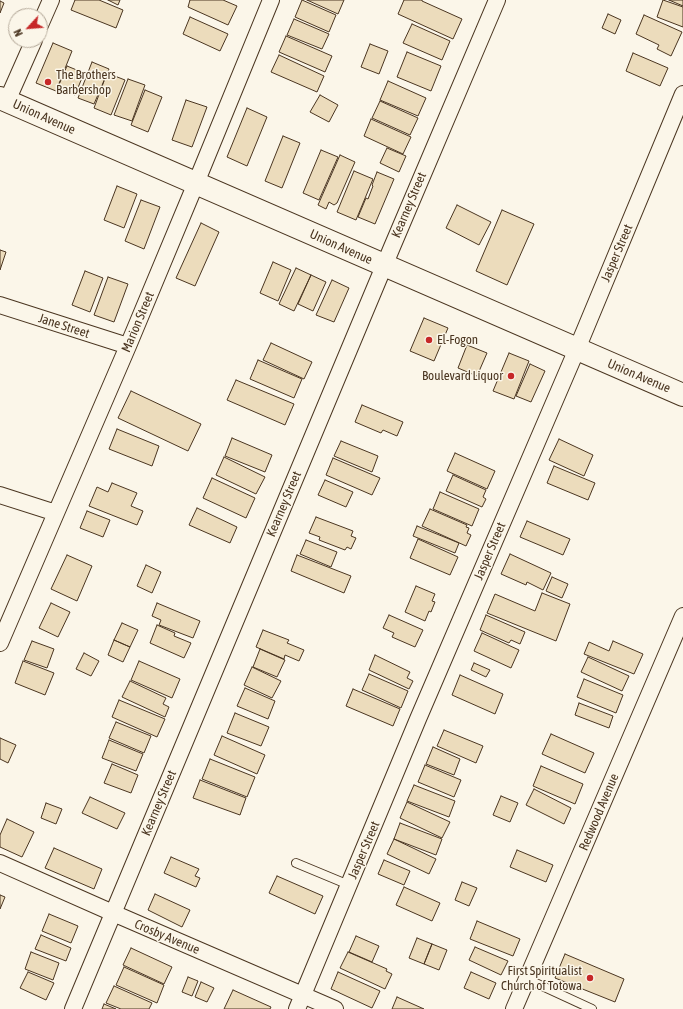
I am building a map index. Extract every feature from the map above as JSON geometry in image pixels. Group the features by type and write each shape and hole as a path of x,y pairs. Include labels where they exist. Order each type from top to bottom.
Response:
{"main road":[{"name":"Union Avenue","path":"4,100 683,395"}],"street":[{"name":"Marion Street","path":"0,643 128,346 271,0"},
{"name":"Kearney Street","path":"73,1009 384,265 497,0"},
{"path":"4,100 30,48"},
{"name":"Jasper Street","path":"300,1002 421,712 577,349 683,94"},
{"name":"Jane Street","path":"0,305 128,346"},
{"path":"0,495 56,513"},
{"name":"Redwood Avenue","path":"514,1009 683,616"},
{"name":"Crosby Avenue","path":"0,863 113,914 300,1002 335,1009"}],"lane":[{"path":"296,863 349,885"},
{"path":"527,979 592,1009"}],"building":[{"path":"75,0 99,0 123,10 116,28 71,10"},
{"path":"108,0 120,0 118,5"},
{"path":"190,0 223,0 237,6 228,25 188,7"},
{"path":"302,0 336,15 329,32 295,17"},
{"path":"307,0 344,0 338,14"},
{"path":"404,0 422,0 462,19 453,39 398,14"},
{"path":"663,0 683,7 683,27 657,17"},
{"path":"669,0 683,0 683,6"},
{"path":"0,1 4,3 0,13"},
{"path":"608,14 621,20 615,34 602,28"},
{"path":"644,15 682,32 671,56 657,49 659,45 636,34"},
{"path":"190,17 228,34 220,51 183,34"},
{"path":"294,19 329,34 322,49 287,35"},
{"path":"412,24 450,41 442,60 403,43"},
{"path":"286,36 332,56 325,72 279,52"},
{"path":"53,43 72,51 56,91 36,83"},
{"path":"370,44 388,51 379,74 361,67"},
{"path":"407,52 441,66 431,91 397,77"},
{"path":"633,53 668,68 660,86 626,71"},
{"path":"279,55 324,76 317,92 271,72"},
{"path":"92,62 109,69 94,104 78,98"},
{"path":"67,66 84,73 75,95 58,87"},
{"path":"107,73 125,80 111,115 94,108"},
{"path":"128,79 145,85 132,121 114,115"},
{"path":"388,81 426,98 418,116 380,100"},
{"path":"145,90 162,97 148,132 131,125"},
{"path":"320,95 338,105 329,122 310,112"},
{"path":"186,100 207,107 192,147 172,140"},
{"path":"380,101 418,118 410,135 372,118"},
{"path":"247,108 267,117 247,166 227,157"},
{"path":"371,119 411,137 403,154 364,136"},
{"path":"283,136 300,143 282,188 265,181"},
{"path":"387,148 406,156 399,172 380,163"},
{"path":"321,150 338,157 319,200 303,193"},
{"path":"340,155 355,162 337,203 334,205 329,202 326,209 318,205"},
{"path":"354,171 373,179 356,220 337,212"},
{"path":"377,172 394,179 375,224 358,217 366,198 368,199"},
{"path":"117,186 137,194 124,228 104,220"},
{"path":"141,200 160,207 144,249 125,241"},
{"path":"457,205 491,222 479,245 446,228"},
{"path":"502,210 534,224 507,285 476,271"},
{"path":"201,223 219,232 195,286 176,278"},
{"path":"0,250 6,252 0,270"},
{"path":"273,262 291,270 278,301 260,293"},
{"path":"296,268 311,275 294,311 279,304"},
{"path":"85,271 103,278 90,312 72,305"},
{"path":"311,275 326,282 313,311 298,304"},
{"path":"108,277 128,284 114,322 94,315"},
{"path":"332,280 349,288 334,322 316,315"},
{"name":"El-Fogon","path":"424,318 448,328 434,361 410,351"},
{"path":"271,343 312,362 304,379 263,360"},
{"path":"467,345 487,353 477,376 458,368"},
{"name":"Boulevard Liquor","path":"509,353 529,361 514,399 493,391"},
{"path":"258,360 302,379 294,398 250,379"},
{"path":"530,364 545,371 531,402 516,396"},
{"path":"236,380 294,404 285,425 227,400"},
{"path":"131,391 201,424 188,451 118,418"},
{"path":"362,405 403,422 397,436 383,430 381,433 355,422"},
{"path":"117,429 159,446 152,466 109,449"},
{"path":"232,438 272,455 265,472 225,456"},
{"path":"559,439 593,455 584,476 549,460"},
{"path":"341,441 378,456 372,472 334,456"},
{"path":"455,453 495,471 487,489 447,471"},
{"path":"224,457 265,477 256,494 216,475"},
{"path":"333,458 380,478 372,495 326,475"},
{"path":"554,466 595,483 588,500 547,483"},
{"path":"453,475 486,490 483,497 486,499 482,507 446,491"},
{"path":"212,478 255,498 246,518 203,498"},
{"path":"325,480 353,492 346,507 318,495"},
{"path":"112,483 137,493 131,506 143,511 137,525 89,506 97,487 108,492"},
{"path":"440,492 479,509 472,526 433,509"},
{"path":"197,508 237,527 230,543 189,525"},
{"path":"430,509 467,525 466,527 469,528 467,533 471,535 466,546 422,526"},
{"path":"87,511 110,520 103,537 80,528"},
{"path":"316,517 353,531 351,536 356,538 351,549 347,547 345,550 319,540 320,537 309,533"},
{"path":"527,521 570,539 563,555 520,537"},
{"path":"417,526 459,543 455,553 413,536"},
{"path":"418,539 458,557 450,575 410,558"},
{"path":"306,540 337,552 331,567 300,554"},
{"path":"510,554 551,573 543,590 527,582 526,585 501,574"},
{"path":"67,555 92,566 77,601 51,589"},
{"path":"297,555 351,576 344,593 291,571"},
{"path":"146,565 161,572 152,593 137,586"},
{"path":"552,577 568,584 562,598 546,591"},
{"path":"416,586 435,594 432,601 435,602 425,621 405,612"},
{"path":"542,593 570,604 556,641 487,613 495,594 535,611"},
{"path":"51,603 70,612 58,637 39,628"},
{"path":"157,603 200,621 193,638 159,625 161,620 152,616"},
{"path":"389,615 423,630 415,647 392,637 394,633 383,628"},
{"path":"486,615 525,632 520,644 511,640 509,643 480,630"},
{"path":"122,623 138,630 130,647 114,640"},
{"path":"157,625 175,633 174,636 191,643 184,658 150,643"},
{"path":"263,630 289,640 287,643 304,650 299,661 285,655 284,659 256,647"},
{"path":"482,633 519,650 511,668 474,651"},
{"path":"114,640 130,647 123,662 108,655"},
{"path":"32,641 54,649 47,668 24,660"},
{"path":"613,641 643,654 634,674 584,654 589,642 609,651"},
{"path":"260,649 285,660 277,677 253,667"},
{"path":"84,653 99,661 91,676 76,669"},
{"path":"375,655 410,672 407,678 413,681 409,689 369,670"},
{"path":"588,657 629,676 622,691 581,672"},
{"path":"23,661 54,673 45,695 15,683"},
{"path":"139,661 180,679 172,698 131,680"},
{"path":"474,663 490,670 486,677 471,670"},
{"path":"252,667 281,681 272,698 244,685"},
{"path":"369,674 408,691 401,708 362,690"},
{"path":"460,675 503,694 495,714 452,695"},
{"path":"584,679 623,695 616,713 577,697"},
{"path":"130,681 166,698 163,704 169,707 165,717 122,697"},
{"path":"245,688 275,701 268,719 237,706"},
{"path":"353,689 400,709 393,726 346,706"},
{"path":"119,700 165,719 157,737 112,717"},
{"path":"579,703 613,716 609,728 575,715"},
{"path":"235,713 269,727 261,746 227,733"},
{"path":"116,722 151,736 144,753 109,738"},
{"path":"444,730 483,746 476,763 437,746"},
{"path":"551,734 594,753 585,773 542,754"},
{"path":"222,736 265,755 257,774 214,755"},
{"path":"0,738 16,745 8,763 0,759"},
{"path":"109,740 143,754 136,771 102,758"},
{"path":"433,747 460,759 454,775 426,764"},
{"path":"210,759 255,777 247,797 202,779"},
{"path":"112,764 138,775 131,793 104,783"},
{"path":"425,765 461,780 454,797 418,782"},
{"path":"541,766 583,784 575,804 533,786"},
{"path":"200,780 246,798 240,815 193,798"},
{"path":"414,785 455,801 449,817 407,801"},
{"path":"534,789 571,808 564,824 526,805"},
{"path":"501,796 518,803 510,822 493,815"},
{"path":"90,797 125,813 117,829 82,813"},
{"path":"407,802 450,822 442,838 400,818"},
{"path":"46,803 62,809 56,824 41,818"},
{"path":"7,819 34,832 22,857 0,847 0,835"},
{"path":"400,823 442,839 436,855 394,839"},
{"path":"394,839 436,859 429,874 387,854"},
{"path":"54,848 102,869 94,889 45,868"},
{"path":"517,850 553,865 546,882 510,867"},
{"path":"171,857 199,869 195,876 200,878 196,887 164,873"},
{"path":"384,860 410,871 404,885 378,874"},
{"path":"277,876 323,896 315,914 269,893"},
{"path":"462,882 477,888 469,906 455,900"},
{"path":"404,887 440,903 432,921 396,905"},
{"path":"155,894 190,910 182,927 148,910"},
{"path":"0,895 5,897 0,909"},
{"path":"49,914 78,926 71,943 42,931"},
{"path":"477,921 520,939 513,956 470,939"},
{"path":"41,935 71,948 66,961 35,949"},
{"path":"356,936 379,946 372,962 349,952"},
{"path":"417,938 432,944 424,964 409,958"},
{"path":"432,944 447,950 439,970 424,964"},
{"path":"475,947 508,961 501,975 469,960"},
{"path":"131,948 172,967 164,984 123,965"},
{"path":"31,952 59,963 53,980 25,969"},
{"path":"348,952 387,969 386,971 392,974 385,989 340,968"},
{"name":"First Spiritualist Church of Totowa","path":"565,954 624,979 615,1002 555,978"},
{"path":"124,967 164,985 157,1003 116,985"},
{"path":"28,972 54,983 46,1000 20,988"},
{"path":"338,972 380,991 372,1008 331,989"},
{"path":"471,972 496,983 489,999 464,988"},
{"path":"188,977 198,981 192,996 182,992"},
{"path":"201,982 214,988 207,1002 195,997"},
{"path":"114,986 152,1003 149,1009 121,1009 106,1003"},
{"path":"233,990 271,1007 270,1009 224,1009"},
{"path":"397,997 424,1009 392,1009"},
{"path":"104,1004 116,1009 102,1009"}],"place":[{"name":"The Brothers Barbershop","path":"48,82"},
{"name":"El-Fogon","path":"429,340"},
{"name":"Boulevard Liquor","path":"511,376"},
{"name":"First Spiritualist Church of Totowa","path":"590,978"}]}
